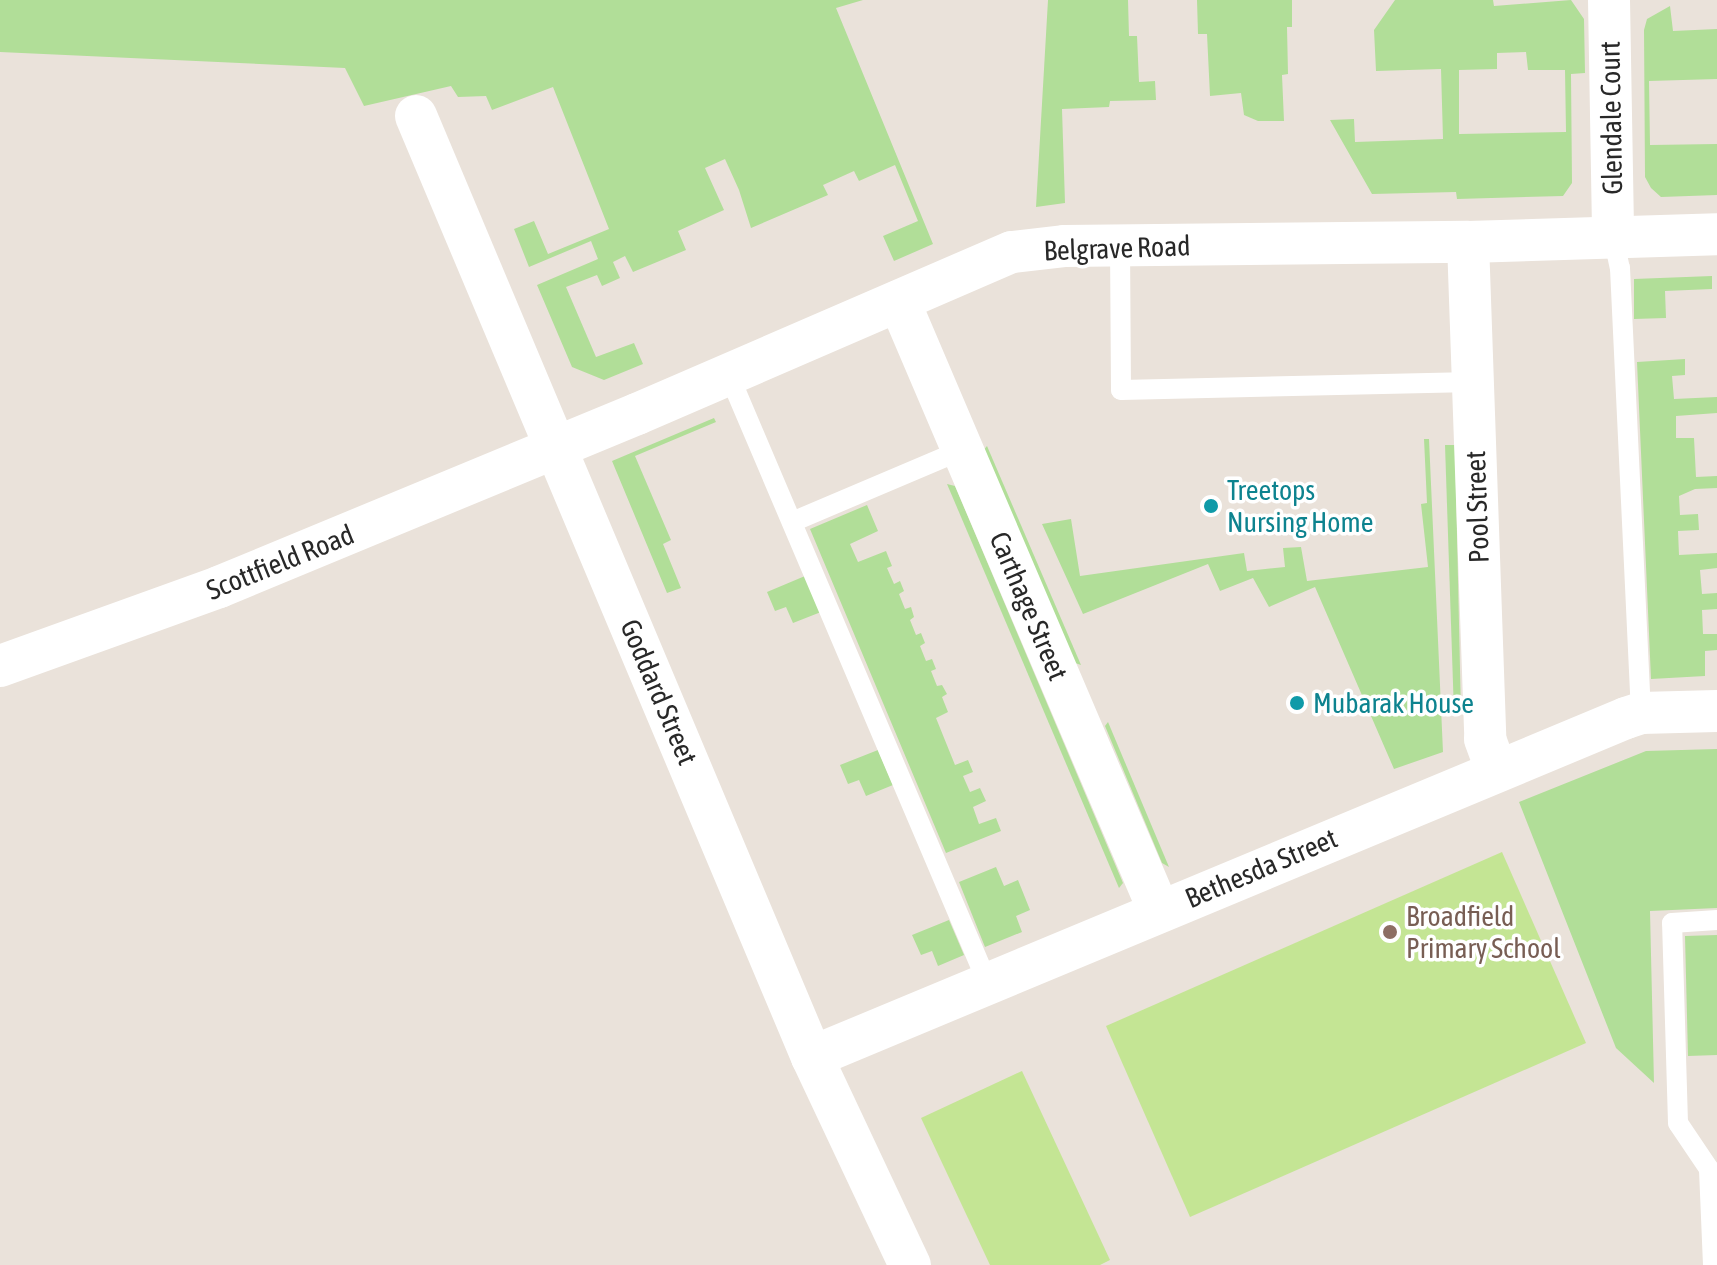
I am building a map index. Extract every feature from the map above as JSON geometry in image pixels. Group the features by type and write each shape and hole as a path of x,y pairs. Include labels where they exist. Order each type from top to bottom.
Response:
{"street":[{"name":"Glendale Court","path":"1609,0 1613,236"},
{"name":"Goddard Street","path":"416,116 812,1057 910,1265"},
{"name":"Belgrave Road","path":"556,448 1012,252 1120,245 1468,242 1717,234"},
{"name":"Pool Street","path":"1468,242 1485,743 1496,770"},
{"name":"Carthage Street","path":"899,301 1159,911"},
{"name":"Scottfield Road","path":"0,666 219,587 556,448"},
{"name":"Bethesda Street","path":"812,1057 1496,770 1641,713 1717,711"}],"lane":[{"path":"1613,236 1620,268 1641,713"},
{"path":"1120,245 1121,390 1473,382"},
{"path":"729,375 988,984"},
{"path":"792,522 962,450"},
{"path":"1713,1265 1709,1169 1678,1123 1672,923 1717,920"}],"green space":[{"path":"0,0 863,0 836,8 933,244 894,261 883,236 918,221 895,165 859,181 854,171 823,185 828,195 751,228 725,159 705,168 724,210 678,231 686,250 633,272 625,256 613,262 620,278 602,286 597,275 566,287 596,357 634,343 643,364 604,380 572,367 537,285 598,259 591,241 529,267 514,229 534,221 548,254 609,229 553,87 492,110 486,96 458,97 451,86 364,106 345,68 0,52"},
{"path":"1048,0 1128,0 1129,36 1137,36 1139,82 1155,81 1156,100 1110,101 1109,107 1062,109 1065,203 1036,207"},
{"path":"1197,0 1292,0 1292,27 1287,27 1288,74 1282,75 1284,121 1258,121 1244,115 1241,93 1210,96 1207,34 1198,34"},
{"path":"1395,0 1493,0 1494,6 1571,0 1584,19 1585,73 1571,74 1572,183 1563,196 1457,199 1456,192 1372,194 1330,120 1354,119 1355,142 1443,139 1441,69 1376,71 1374,30","holes":["1526,52 1528,70 1565,70 1566,132 1459,134 1459,70 1497,69 1497,53"]},
{"path":"1670,6 1673,31 1717,29 1717,79 1649,81 1650,145 1717,144 1717,195 1661,197 1645,177 1644,30 1647,19"},
{"path":"1712,276 1712,289 1665,291 1666,318 1634,319 1634,279"},
{"path":"1685,359 1685,375 1672,376 1674,399 1717,397 1717,413 1676,416 1676,438 1694,438 1696,477 1717,476 1717,488 1695,489 1679,496 1680,515 1698,514 1699,530 1678,531 1679,555 1717,553 1717,568 1700,570 1702,594 1717,593 1717,609 1702,610 1703,634 1717,634 1717,650 1705,651 1705,676 1651,679 1637,362"},
{"path":"714,418 716,422 635,456 671,540 663,544 681,588 667,593 612,461"},
{"path":"1424,439 1429,439 1443,752 1394,769 1315,587 1269,607 1253,578 1220,591 1208,564 1083,614 1042,524 1071,519 1080,576 1244,553 1247,571 1285,567 1283,548 1301,547 1307,581 1428,567 1421,504 1427,503"},
{"path":"1445,445 1455,445 1461,713 1454,713"},
{"path":"987,446 1081,665 1072,662 981,453"},
{"path":"947,484 955,486 1123,883 1119,888"},
{"path":"867,505 878,531 850,544 858,562 886,551 892,566 887,568 894,584 900,581 904,591 899,594 905,609 911,607 914,617 910,620 916,635 921,633 925,643 920,646 926,661 932,659 936,669 931,671 937,686 942,685 947,694 942,697 948,712 936,718 955,765 968,760 973,772 963,776 970,792 980,788 986,801 973,807 979,824 996,818 1001,831 946,853 810,529"},
{"path":"805,576 821,612 793,623 786,607 775,611 767,592"},
{"path":"1108,722 1169,867 1162,863 1105,726"},
{"path":"1717,749 1717,908 1650,911 1654,1083 1616,1048 1519,802 1646,751"},
{"path":"878,750 893,785 866,796 859,780 848,784 840,765"},
{"path":"1502,852 1586,1043 1190,1217 1106,1026"},
{"path":"996,867 1004,886 1018,880 1030,910 1016,916 1022,932 985,947 959,882"},
{"path":"949,920 964,955 938,966 932,951 921,955 912,935"},
{"path":"1717,935 1717,1055 1688,1056 1685,936"},
{"path":"1022,1071 1110,1260 1100,1265 990,1265 921,1118"}],"place":[{"name":"Treetops Nursing Home","path":"1211,506"},
{"name":"Mubarak House","path":"1297,703"},
{"name":"Broadfield Primary School","path":"1390,932"}]}
